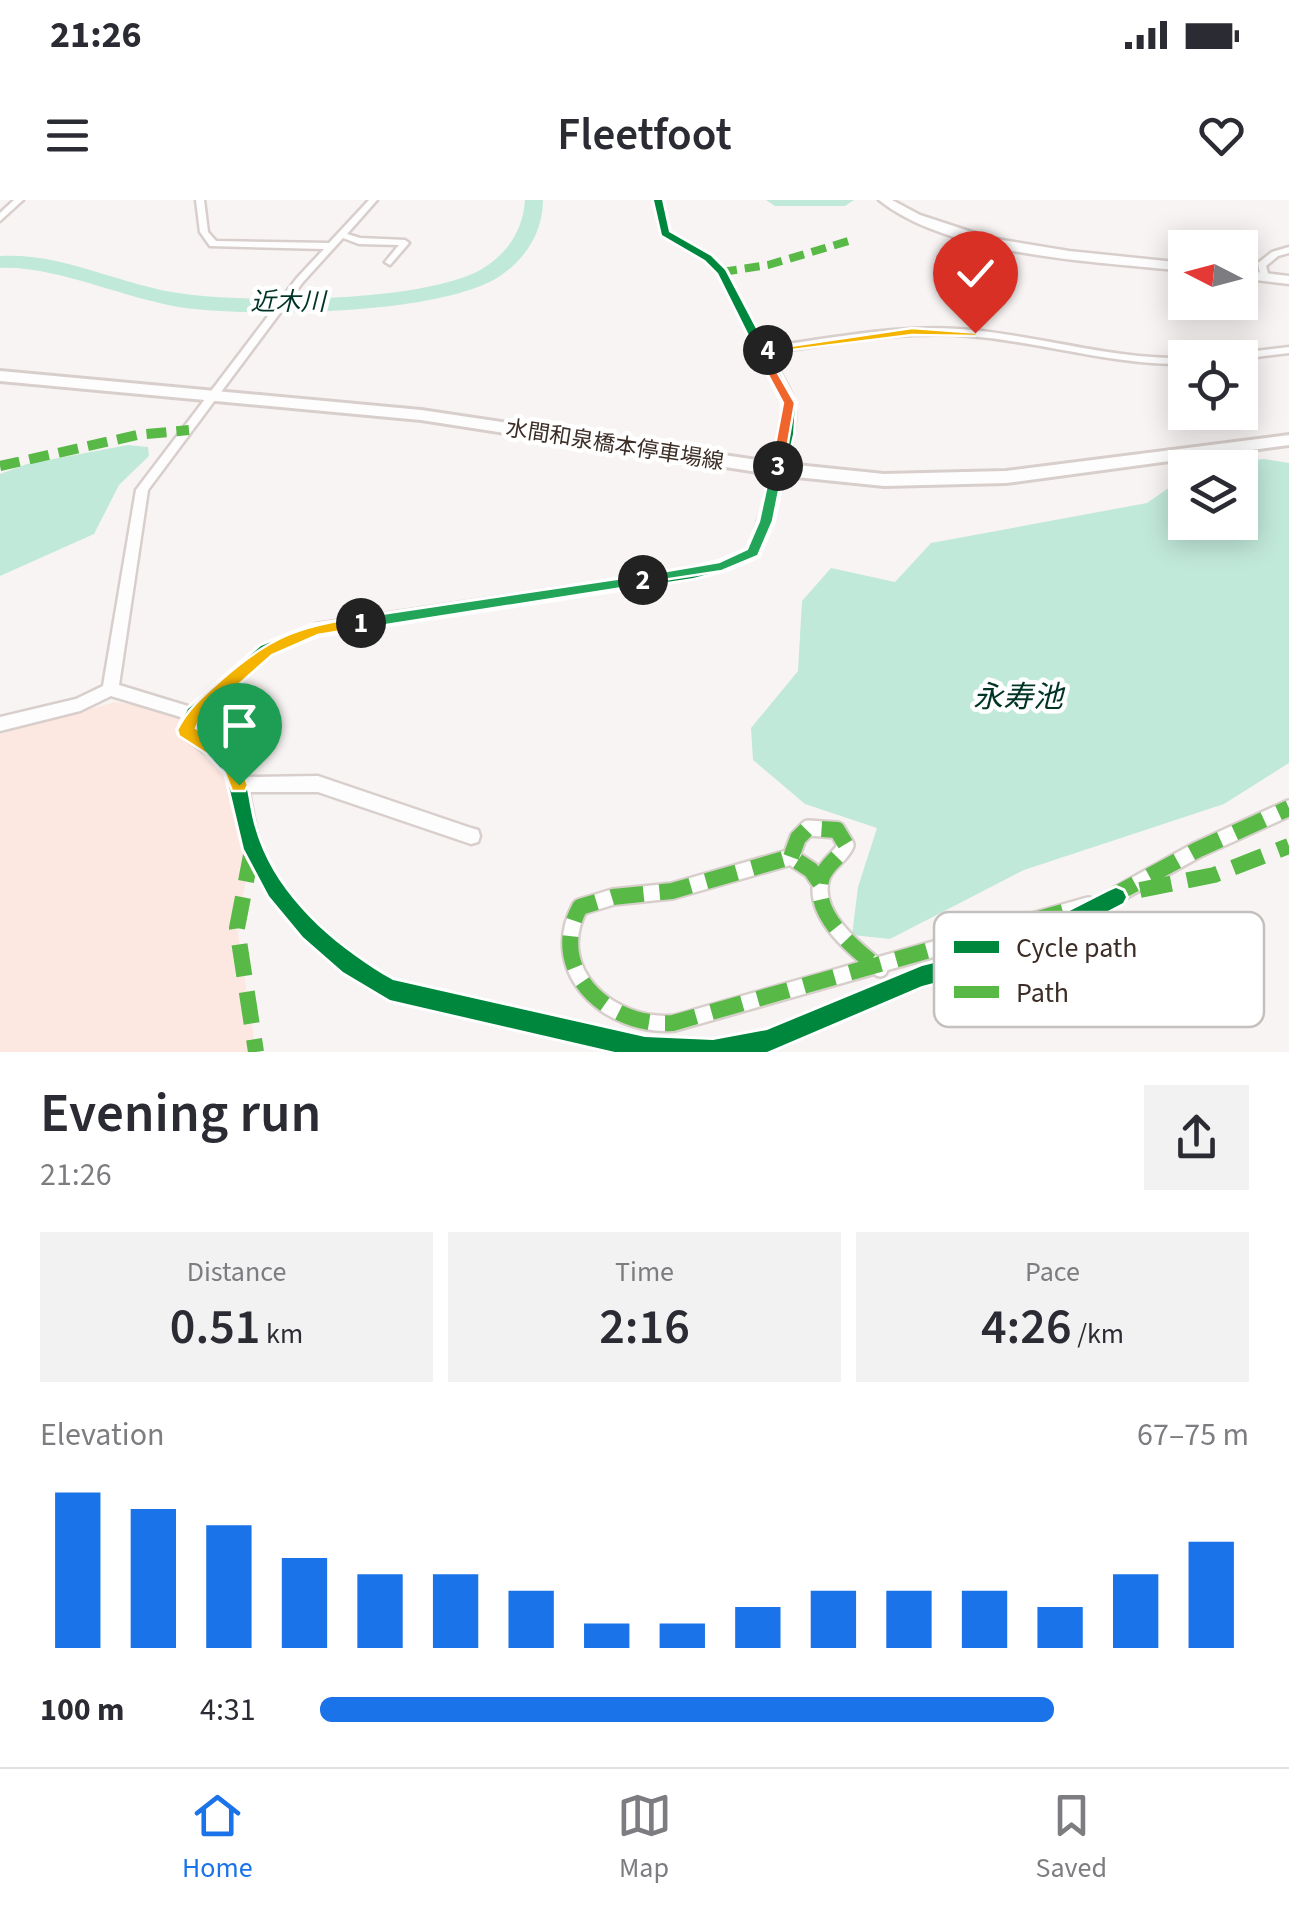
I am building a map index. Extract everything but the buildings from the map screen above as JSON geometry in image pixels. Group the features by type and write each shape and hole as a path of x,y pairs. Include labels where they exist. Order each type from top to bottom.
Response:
{"main road":[{"name":"水間和泉橋本停車場線","path":"0,376 421,414 777,469 884,480 957,480 1042,473 1289,440"}],"street":[{"path":"0,218 19,200"},
{"path":"200,200 204,232 212,244 329,246"},
{"path":"110,689 142,490 300,280 372,200"},
{"path":"658,200 665,232 708,258 722,272 789,403 766,521 753,552 722,566 316,630 266,650 194,714 186,730 229,758 252,847 269,882 362,976 390,990 645,1048 713,1051 766,1041 934,973"},
{"path":"884,200 933,226 988,241 1168,264"},
{"path":"340,234 359,241 404,243 390,262"},
{"path":"1264,277 1261,265 1265,260 1289,250"},
{"path":"1258,276 1289,280"},
{"path":"760,351 938,331 975,333 1098,357 1168,360"},
{"path":"1258,354 1288,351"},
{"path":"0,724 80,705 110,689 194,714"},
{"path":"239,785 318,784 472,836"},
{"path":"1086,912 1197,850 1289,808"},
{"path":"791,857 798,838 808,828 837,830 846,844 842,856 826,867 820,883"},
{"path":"880,969 848,944 826,913 820,883 811,870 791,857 672,891 613,896 580,907 570,924 568,943 576,974 601,1002 624,1019 661,1024 880,969 934,952"},
{"path":"1064,912 1116,896"}],"shaded area":[{"path":"115,702 194,714 186,731 236,770 252,847 237,928 256,1052 0,1052 0,734"}],"water":[{"path":"128,445 148,447 149,456 119,485 94,534 0,576 0,474 27,464"},
{"name":"永寿池","path":"1258,460 1289,463 1289,763 1224,804 1024,870 942,912 934,912 934,916 890,939 852,935 858,887 877,828 805,804 753,760 751,728 798,671 802,601 831,568 895,582 931,543 1147,503 1168,489 1168,540 1258,540"}],"waterway":[{"name":"近木川","path":"0,262 35,263 101,283 185,301 251,306 378,300 453,287 492,272 511,256 526,235 534,200"},
{"name":"近木川","path":"775,200 845,200"}],"marked path":[{"path":"722,272 768,265 852,240"},
{"path":"0,466 137,435 189,430"},
{"path":"1107,899 1197,850 1289,808"},
{"path":"791,857 798,838 808,828 837,830 846,845 826,868 820,882 821,896 835,925 880,969"},
{"path":"1140,890 1214,875 1289,846"},
{"path":"252,850 237,928 256,1052"},
{"path":"820,883 811,870 791,857 672,891 613,897 580,907 570,933 571,961 587,988 604,1005 648,1024 697,1018 934,950"}],"cycle path":[{"path":"658,200 665,233 708,258 722,272 789,403 787,434 766,521 753,553 693,573 316,630 266,650 194,714 186,730 224,757 233,769 253,849 276,890 330,948 390,990 645,1048 713,1051 767,1041 934,973"},
{"path":"1087,912 1116,897"}],"route":[{"path":"239,785 229,758 186,730 194,714 266,650 316,630 722,566 753,552 766,521 786,434 789,403 760,351 912,331 975,333"}]}
